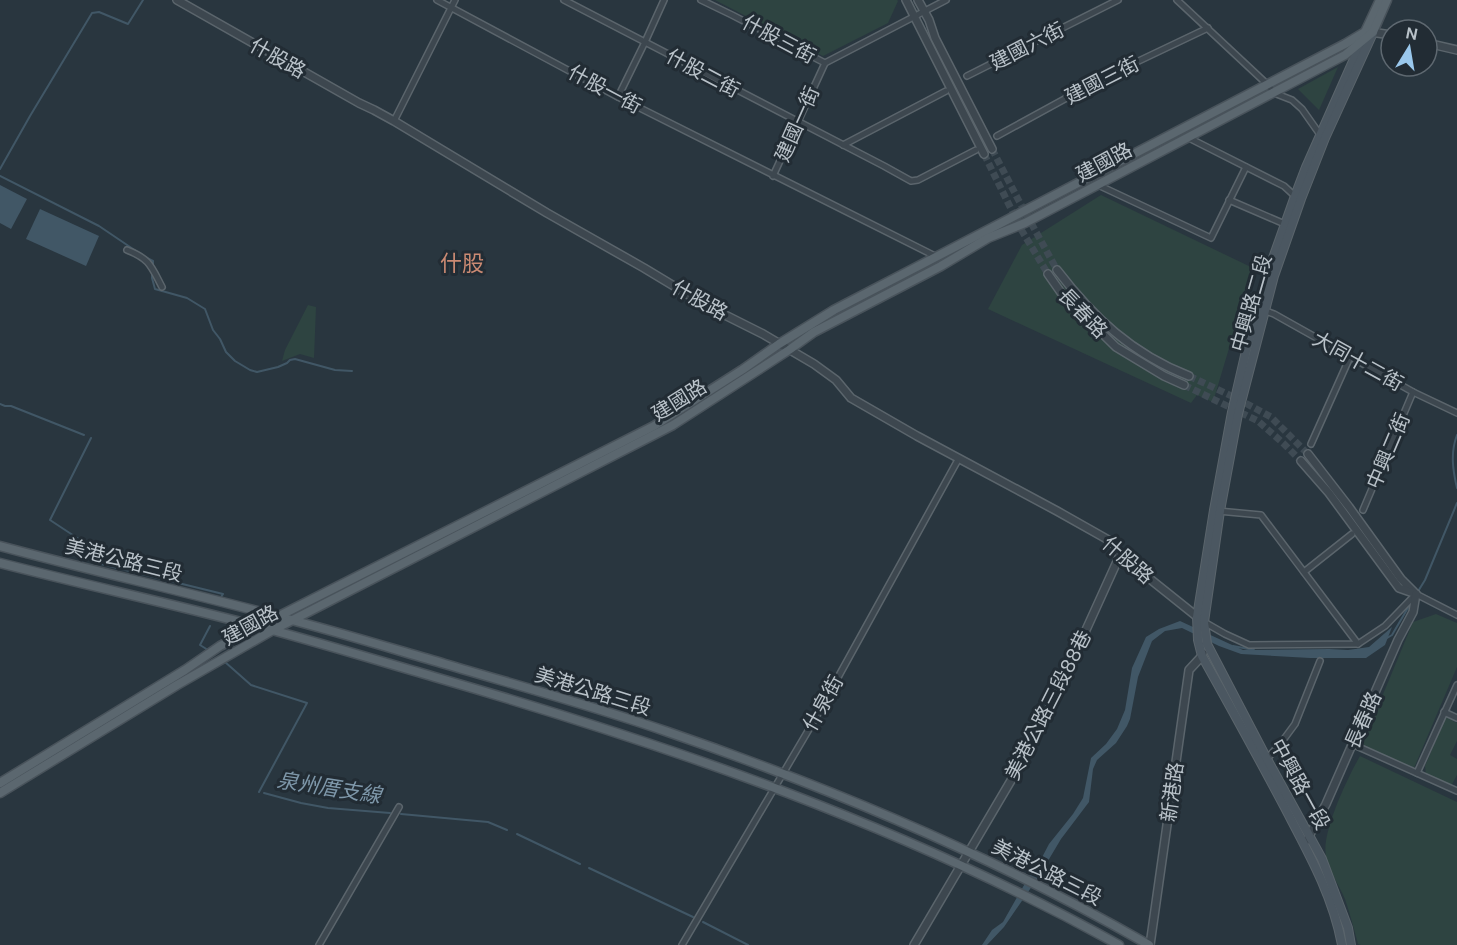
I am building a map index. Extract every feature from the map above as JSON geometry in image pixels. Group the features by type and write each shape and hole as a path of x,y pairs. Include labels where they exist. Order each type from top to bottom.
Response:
{"main road":[{"name":"中興路二段","path":"1323,136 1369,32 1380,0"},
{"name":"中興路二段","path":"1369,32 1388,0"},
{"name":"建國路","path":"0,783 185,670 220,646 673,425 838,318 941,266 988,238 1025,223 1345,55 1369,32"},
{"name":"建國路","path":"0,793 177,685 273,630 654,426 834,310 1369,32"},
{"name":"中興路二段","path":"1202,656 1203,636 1200,619 1217,511 1262,310 1298,198 1361,42"},
{"name":"美港公路三段","path":"0,546 280,616 583,704 667,731 782,773 970,852 1150,945"},
{"name":"美港公路三段","path":"0,562 273,630 575,719 716,765 918,845 1023,895 1119,945"},
{"name":"中興路一段","path":"1203,636 1324,886 1339,928 1342,945"},
{"name":"中興路一段","path":"1202,656 1310,835 1322,859 1348,928 1352,945"}],"street":[{"name":"什股路","path":"177,0 394,121 707,306 746,325 814,364 836,381 851,398 1112,542 1120,555 1200,619"},
{"name":"什股一街","path":"437,0 618,97 773,176"},
{"path":"394,121 455,0"},
{"name":"什股二街","path":"564,0 843,145"},
{"path":"618,97 664,0"},
{"name":"什股三街","path":"701,0 825,63"},
{"path":"906,0 984,154"},
{"path":"918,0 929,20 939,47 992,149"},
{"name":"建國一街","path":"937,257 773,176 825,63 946,0"},
{"name":"建國六街","path":"967,76 1118,0"},
{"path":"1177,0 1274,93 1292,100 1302,109 1323,136"},
{"name":"建國三街","path":"997,136 1102,78 1208,28"},
{"path":"1369,32 1379,33"},
{"path":"1439,46 1457,50"},
{"path":"843,145 946,91"},
{"path":"1187,137 1284,186 1298,198"},
{"path":"843,145 911,181 918,180 976,150"},
{"path":"1097,184 1211,238 1246,167"},
{"path":"1229,200 1288,226"},
{"path":"127,250 148,261 162,286"},
{"name":"長春路","path":"1057,270 1078,297 1132,347 1189,376"},
{"name":"長春路","path":"1048,274 1062,294 1116,347 1164,376 1184,385"},
{"name":"大同十二街","path":"1262,310 1274,314 1413,392 1455,412"},
{"path":"1311,444 1350,357"},
{"name":"中興二街","path":"1363,510 1413,392"},
{"path":"1308,454 1401,579 1418,597"},
{"name":"什泉街","path":"682,945 821,709 959,458"},
{"path":"1301,461 1329,493 1399,588 1457,615"},
{"path":"1217,511 1261,515 1358,644"},
{"path":"1304,572 1352,534"},
{"name":"美港公路三段88巷","path":"914,945 1016,772 1056,696 1120,555"},
{"path":"1200,619 1249,645 1358,644 1385,626 1418,597"},
{"name":"長春路","path":"1305,845 1326,804 1418,597"},
{"name":"新港路","path":"1150,945 1190,670 1202,656"},
{"path":"1264,761 1295,724 1320,661"},
{"path":"1417,773 1457,685"},
{"path":"1444,712 1457,718"},
{"path":"1352,744 1457,791"},
{"path":"319,945 399,807"}],"green space":[{"path":"715,0 898,1 888,23 823,56"},
{"path":"1338,67 1319,110 1298,89"},
{"path":"1101,195 1253,268 1213,402 1197,395 1191,403 988,309 1022,245"},
{"path":"308,305 316,307 314,358 300,354 282,361 285,350"},
{"path":"1436,614 1457,623 1457,667 1414,768 1362,745 1413,622"},
{"path":"1446,717 1457,723 1457,741 1450,755 1457,759 1457,775 1451,786 1426,774 1425,766"},
{"path":"1360,756 1457,802 1457,945 1358,944 1345,899 1327,862 1326,846 1331,820"}],"water":[{"path":"0,185 27,199 11,229 0,223"},
{"path":"40,209 99,236 86,266 26,239"},
{"path":"1180,621 1243,650 1348,650 1369,647 1392,627 1385,645 1366,658 1241,654 1182,628 1165,631 1152,641 1138,677 1127,726 1116,743 1097,760 1093,769 1089,802 1061,839 1004,927 987,945 982,945 992,930 1003,922 1049,844 1083,798 1091,758 1106,744 1117,729 1125,710 1132,668 1146,637"}],"waterway":[{"path":"0,169 92,13 99,12 128,24 143,0"},
{"path":"0,176 99,226 136,251"},
{"path":"143,256 153,261 153,265"},
{"path":"152,271 155,289 187,298 205,309 213,330 226,352 250,370 257,372 278,367 295,359 335,370 352,371"},
{"name":"泉州厝支線","path":"0,404 11,406 84,435"},
{"path":"1457,435 1453,455 1457,488"},
{"name":"泉州厝支線","path":"91,438 50,520 100,553 97,563 223,594 221,597"},
{"path":"1417,593 1425,580 1457,503"},
{"path":"1387,638 1392,635 1412,601"},
{"name":"泉州厝支線","path":"208,650 200,645 210,626"},
{"path":"1233,646 1254,650"},
{"name":"泉州厝支線","path":"225,662 251,685 307,703 259,792"},
{"name":"泉州厝支線","path":"264,793 328,808 390,813"},
{"name":"泉州厝支線","path":"401,814 488,822 507,830"},
{"name":"泉州厝支線","path":"517,834 580,864"},
{"name":"泉州厝支線","path":"589,868 693,917"},
{"name":"泉州厝支線","path":"703,922 748,945"}],"tunnel":[{"path":"992,149 1057,270"},
{"path":"984,154 1022,231 1048,274"},
{"path":"1189,376 1271,417 1308,454"},
{"path":"1184,385 1258,421 1301,461"}],"district":[{"name":"什股","path":"462,263"}]}
